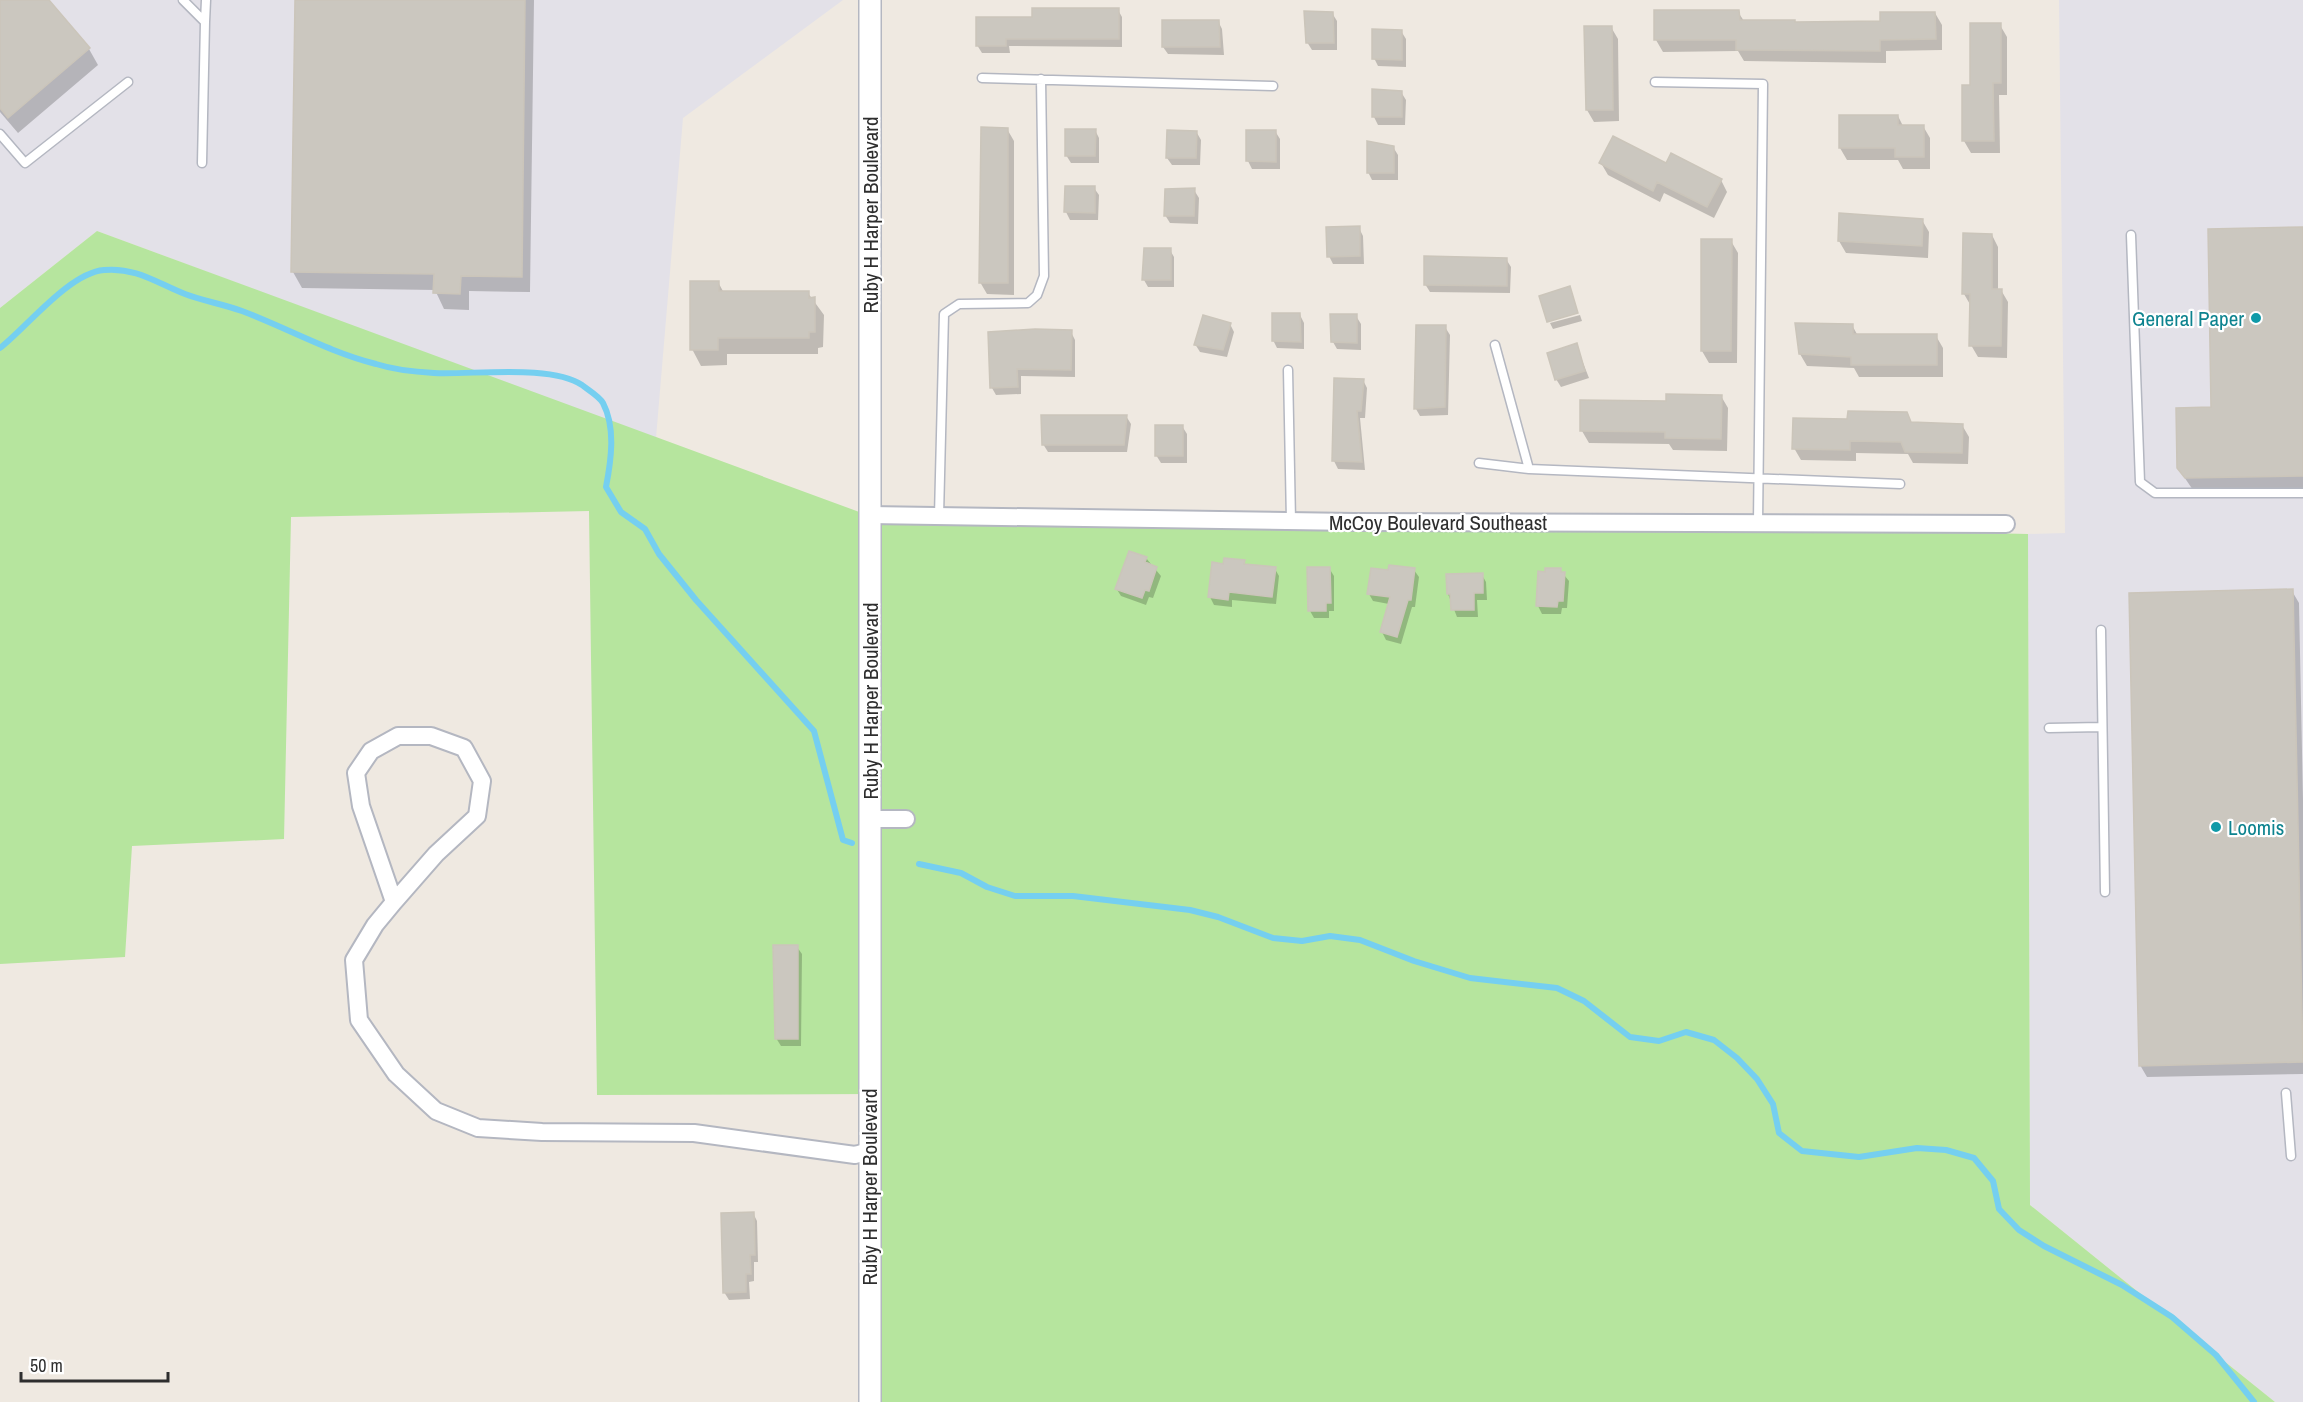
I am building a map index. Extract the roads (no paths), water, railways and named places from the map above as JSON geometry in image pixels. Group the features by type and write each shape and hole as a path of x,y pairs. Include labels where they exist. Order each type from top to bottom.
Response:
{"street":[{"name":"Ruby H Harper Boulevard","path":"870,0 870,1402"},
{"name":"McCoy Boulevard Southeast","path":"869,515 1291,521 2006,524"},
{"path":"394,902 361,806 356,773 371,751 398,736 431,736 464,748 482,781 477,816 436,854 394,902 375,925 354,960 359,1020 396,1074 436,1111 478,1128 542,1132 694,1133 855,1155 869,1151"},
{"path":"870,819 906,819"}],"lane":[{"path":"183,0 205,22"},
{"path":"202,163 206,0"},
{"path":"982,78 1273,86"},
{"path":"939,516 944,314 959,304 1028,303 1037,295 1044,276 1041,79"},
{"path":"0,134 25,163 128,82"},
{"path":"1655,82 1764,84 1758,523"},
{"path":"2131,235 2140,482 2155,493 2303,493"},
{"path":"1495,345 1529,470"},
{"path":"1288,370 1291,521"},
{"path":"1479,463 1529,470 1900,484"},
{"path":"2101,630 2105,892"},
{"path":"2049,728 2101,728"},
{"path":"2286,1094 2291,1156"}],"waterway":[{"path":"0,348 49,302 77,280 91,273 116,270 136,273 175,290 242,311 342,353 383,366 434,373 532,373 569,379 582,385 601,400 610,423 611,456 606,487 621,512 645,529 659,554 696,600 814,731 843,840 852,843"},
{"path":"919,864 961,873 987,887 1015,896 1073,896 1190,910 1218,917 1273,938 1302,941 1330,936 1360,940 1414,961 1470,978 1557,988 1584,1001 1630,1037 1659,1041 1686,1032 1714,1040 1737,1058 1757,1079 1773,1104 1779,1133 1802,1151 1859,1157 1917,1148 1946,1150 1974,1158 1993,1181 1999,1209 2019,1230 2044,1246 2122,1285 2172,1317 2216,1355 2254,1402"}],"place":[{"name":"General Paper","path":"2256,318"},
{"name":"Loomis","path":"2216,827"}]}
